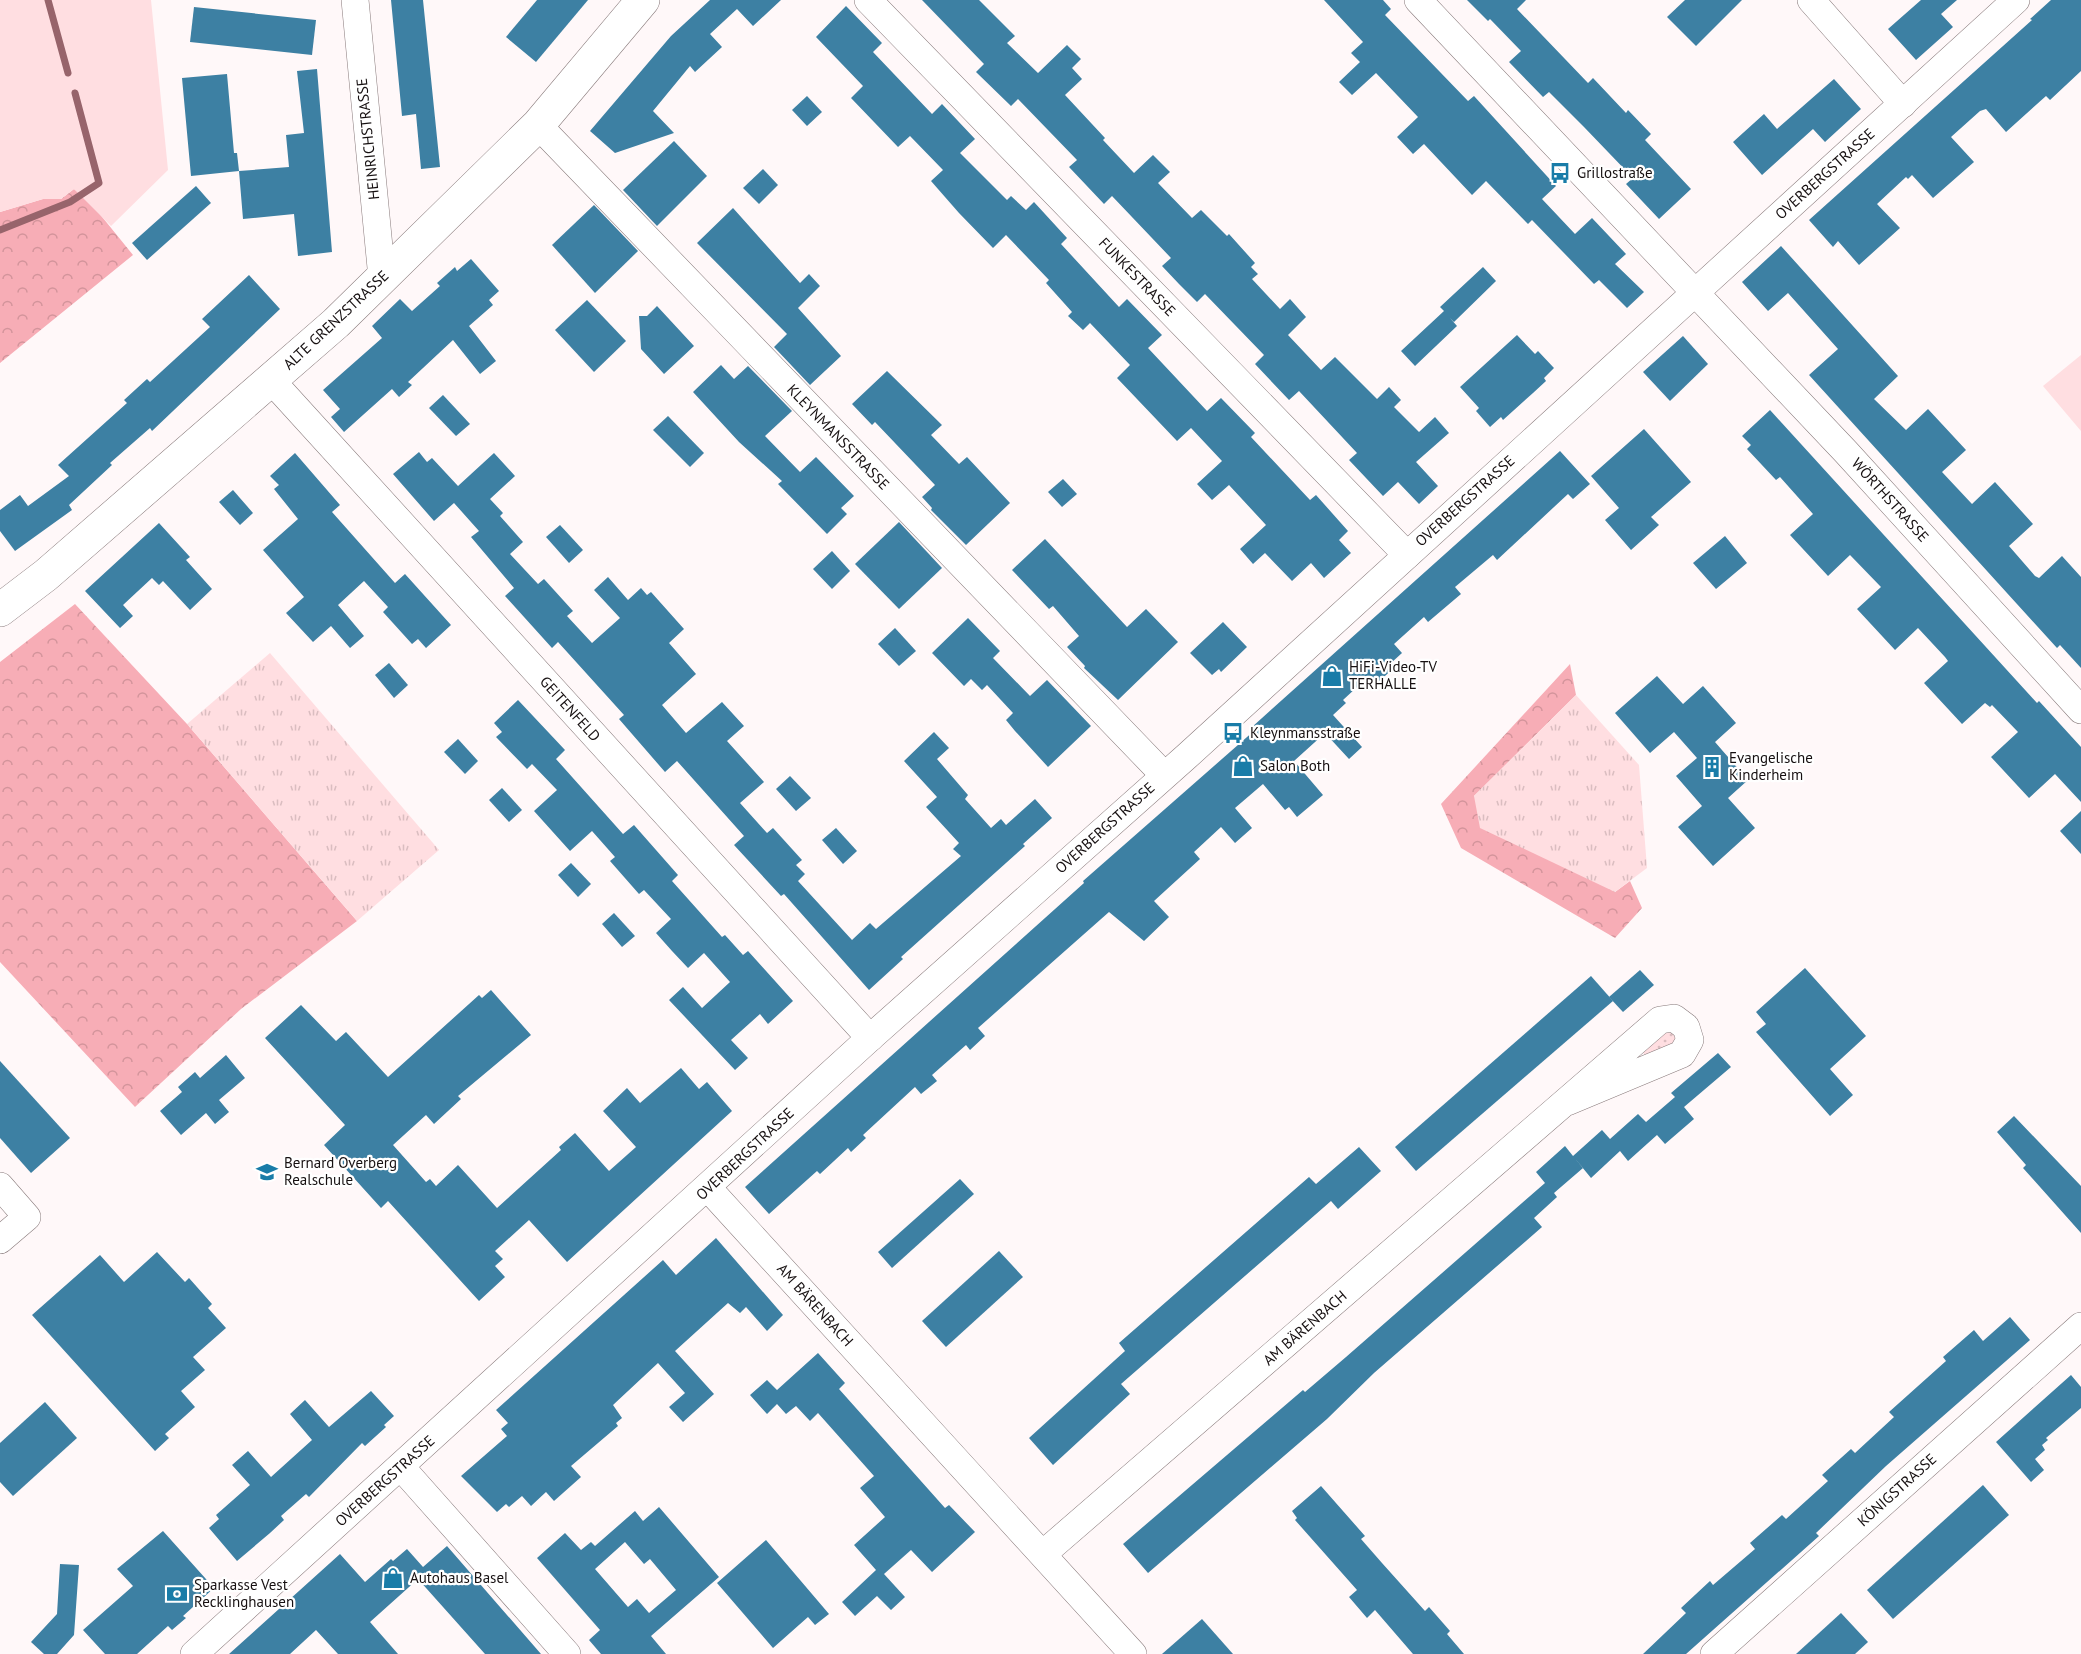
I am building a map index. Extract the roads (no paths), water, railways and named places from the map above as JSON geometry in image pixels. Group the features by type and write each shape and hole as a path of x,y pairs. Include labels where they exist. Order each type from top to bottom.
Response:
{"street":[{"name":"HEINRICHSTRASSE","path":"355,0 382,278"},
{"name":"ALTE GRENZSTRASSE","path":"0,610 46,574 271,380 382,278 538,125 643,0"},
{"name":"FUNKESTRASSE","path":"868,0 1407,555"},
{"path":"1418,0 1696,292"},
{"path":"1811,0 1903,104"},
{"name":"OVERBERGSTRASSE","path":"194,1654 2016,0"},
{"name":"KLEYNMANSSTRASSE","path":"538,125 1164,775"},
{"name":"WÖRTHSTRASSE","path":"1696,292 2081,710"},
{"name":"GEITENFELD","path":"271,380 870,1038"},
{"name":"AM BÄRENBACH","path":"1044,1553 1567,1102"},
{"path":"0,1186 27,1217 0,1240"},
{"name":"AM BÄRENBACH","path":"708,1188 1044,1553 1133,1654"},
{"name":"KÖNIGSTRASSE","path":"1714,1654 2081,1326"},
{"path":"401,1467 567,1654"}],"waterway":[{"path":"48,0 68,73"},
{"path":"0,230 70,202 99,183 75,93"}],"place":[{"name":"Grillostraße","path":"1560,173"},
{"name":"HiFi-Video-TV TERHALLE","path":"1332,676"},
{"name":"Kleynmansstraße","path":"1233,733"},
{"name":"Salon Both","path":"1243,766"},
{"name":"Evangelische Kinderheim","path":"1712,767"},
{"name":"Bernard Overberg Realschule","path":"267,1172"},
{"name":"Autohaus Basel","path":"393,1578"},
{"name":"Sparkasse Vest Recklinghausen","path":"177,1594"}]}
